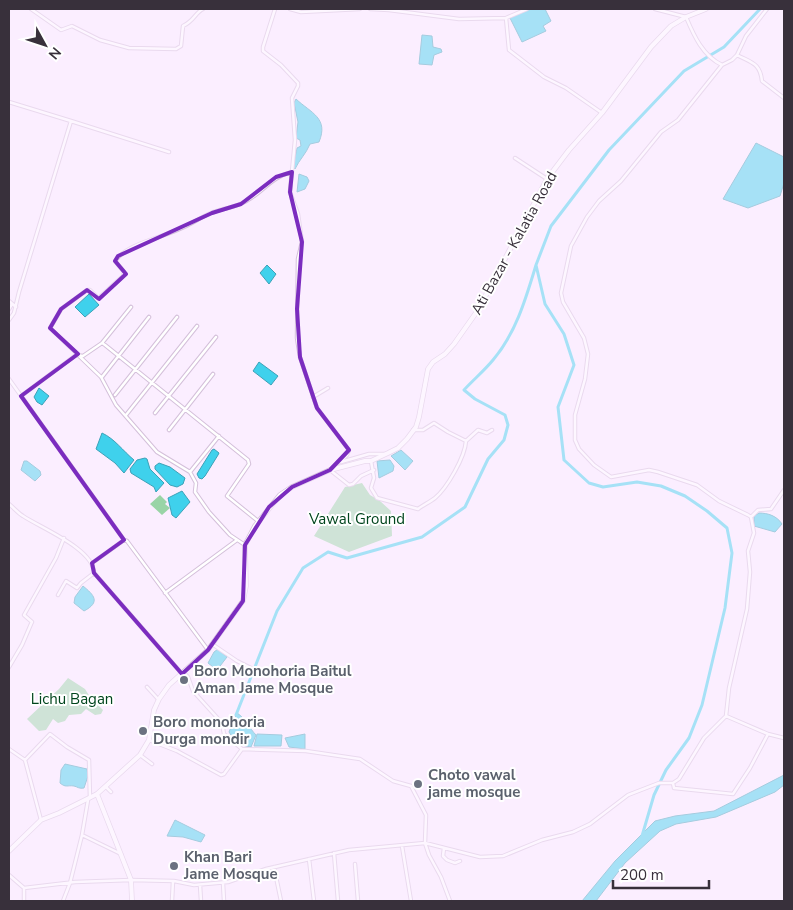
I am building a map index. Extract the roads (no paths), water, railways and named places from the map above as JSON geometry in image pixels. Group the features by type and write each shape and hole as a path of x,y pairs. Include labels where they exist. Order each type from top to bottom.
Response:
{"main road":[{"name":"Ati Bazar - Kalatia Road","path":"330,470 371,461 388,453 398,448 414,430 419,417 428,369 433,362 445,354 454,344 478,310 547,179 569,150 602,113 651,47 671,26 686,17 706,9"},
{"path":"10,848 42,819 59,813 97,794 140,755 149,740 154,710 159,699 169,686 208,650 243,601 246,586 245,545 258,521 280,495 292,487 330,470"},
{"path":"97,794 131,880 132,901"}],"street":[{"path":"31,9 61,30 72,26 100,40 129,48 176,49 181,46 183,26 194,19 197,13 203,9"},
{"path":"275,9 262,47 263,51 281,65 298,83 292,98 295,140 290,192 298,214 302,242 298,260 297,338 300,357 318,408 349,450 330,470 349,485 353,484 361,476 374,470"},
{"path":"290,9 301,12 360,9"},
{"path":"370,9 459,19 506,18 527,9"},
{"path":"655,9 686,17 695,38 711,58 722,65"},
{"path":"9,875 24,888 70,883 131,880 173,881 200,885 223,883 274,867 349,850 425,843 480,857 503,856 542,840 573,832 590,824 628,795 659,784 674,783 680,779 704,738 726,716 729,688 747,609 750,572 748,551 754,533 748,515 719,500 697,485 649,470 611,478 594,465 579,449 575,440 575,415 585,379 588,354 584,338 563,302 560,293 571,246 587,217 661,132 678,120 722,65 737,55 746,36 768,9"},
{"path":"506,18 509,50 544,77 566,88 602,113"},
{"path":"737,55 758,66 761,70 762,81 784,98"},
{"path":"9,102 169,152"},
{"path":"9,320 16,307 18,292 71,121"},
{"path":"515,158 547,179"},
{"path":"245,545 236,540 209,512 195,492 196,483 190,472 157,452 116,405 101,377 50,328 61,309 87,290 90,290 98,298 123,276 124,272 115,260 118,256 133,247 182,228 212,213 241,204 255,196 276,177 292,172"},
{"path":"9,302 16,307"},
{"path":"9,309 12,304"},
{"path":"21,396 76,355 83,356 102,343 130,307"},
{"path":"101,377 149,317"},
{"path":"115,396 178,317"},
{"path":"126,416 197,326"},
{"path":"156,413 216,337"},
{"path":"102,343 136,368 250,462 227,496 258,521"},
{"path":"169,430 213,374"},
{"path":"9,379 124,540 127,541 208,650"},
{"path":"313,397 328,388"},
{"path":"414,430 423,430 434,423 466,441"},
{"path":"371,461 374,470 373,494 377,498 418,509 436,498 462,457 466,441 478,430 487,433 492,430"},
{"path":"190,472 219,436"},
{"path":"339,462 348,458 369,454 388,453"},
{"path":"750,518 758,510 771,509 784,490"},
{"path":"9,504 23,516 64,538 92,563 94,573 190,681 193,691 222,723 224,734 242,749 306,751 360,759 393,781 405,783 413,788 426,815 425,843 428,855 441,877 450,901"},
{"path":"9,667 22,646 32,622 24,615 56,558 64,538"},
{"path":"92,563 124,540"},
{"path":"165,593 236,540"},
{"path":"58,595 66,581 78,588 81,583 94,573"},
{"path":"212,644 251,668"},
{"path":"147,687 159,699"},
{"path":"726,716 768,734 784,738"},
{"path":"25,760 50,734 89,760 89,799 70,883 63,901"},
{"path":"674,783 674,788 733,794 750,768 768,734"},
{"path":"149,740 177,751 221,775 224,774 242,749"},
{"path":"9,748 25,760 42,819"},
{"path":"140,755 152,764"},
{"path":"106,787 111,792"},
{"path":"82,834 122,855"},
{"path":"402,846 411,901"},
{"path":"444,848 444,856 447,860 455,863 460,861"},
{"path":"334,853 338,901"},
{"path":"310,859 314,901"},
{"path":"355,864 358,901"},
{"path":"274,867 281,901"},
{"path":"172,901 173,881"},
{"path":"223,883 224,901"},
{"path":"200,885 200,901"},
{"path":"24,888 24,901"}],"water":[{"path":"531,9 545,9 551,21 543,26 546,31 522,42 510,18"},
{"path":"422,35 432,36 433,47 441,49 442,52 434,55 432,65 419,64"},
{"path":"296,99 313,112 322,127 319,142 310,144 295,169 293,167 297,148 301,146 300,140 296,138 298,122 294,103"},
{"path":"756,143 784,157 784,183 780,196 748,208 723,199"},
{"path":"299,174 307,177 309,181 305,189 297,192"},
{"path":"267,265 276,274 269,284 260,273"},
{"path":"89,294 99,305 85,317 75,307"},
{"path":"259,362 278,376 271,385 253,371"},
{"path":"39,388 49,396 42,405 34,397"},
{"path":"102,433 115,442 134,460 124,473 115,463 96,449"},
{"path":"214,449 219,453 218,455 205,476 202,479 199,478 197,474"},
{"path":"401,450 413,461 405,470 391,456"},
{"path":"145,458 150,469 164,483 156,492 154,487 131,473 130,469 137,460"},
{"path":"390,460 394,466 393,471 379,478 377,461"},
{"path":"24,461 27,461 40,471 41,475 35,481 21,470"},
{"path":"159,463 170,467 185,478 183,484 177,487 170,485 155,469 155,466"},
{"path":"182,491 190,502 176,518 172,515 168,498"},
{"path":"759,513 772,516 782,524 775,532 754,526 754,516"},
{"path":"83,586 93,595 94,599 93,605 84,611 74,603 75,597"},
{"path":"218,649 227,657 217,670 208,663 214,652"},
{"path":"237,713 256,735 251,747 237,744 229,732"},
{"path":"257,734 282,735 281,746 254,746"},
{"path":"305,734 305,749 289,747 285,738"},
{"path":"65,764 87,769 88,776 84,788 65,786 60,783 61,770"},
{"path":"784,775 784,785 775,792 716,817 676,824 660,831 625,863 596,901 582,901 615,861 655,821 675,816 714,811"},
{"path":"175,820 205,835 201,842 183,837 167,836"}],"waterway":[{"path":"642,836 654,795 666,770 689,738 702,705 725,608 732,553 727,528 685,496 661,486 637,482 603,487 589,483 564,460 558,407 574,365 564,334 545,304 536,265 551,226 609,150 684,71 724,47 760,9"},
{"path":"236,715 277,611 303,568 328,552 347,558 422,537 465,507 488,459 504,440 508,425 505,415 475,399 464,390 493,360 508,338 519,315 536,265"}],"place":[{"name":"Boro Monohoria Baitul Aman Jame Mosque","path":"184,680"},
{"name":"Boro monohoria Durga mondir","path":"143,731"},
{"name":"Choto vawal jame mosque","path":"418,784"},
{"name":"Khan Bari Jame Mosque","path":"174,866"}],"park label":[{"name":"Vawal Ground","path":"357,519"},
{"name":"Lichu Bagan","path":"72,699"}]}
